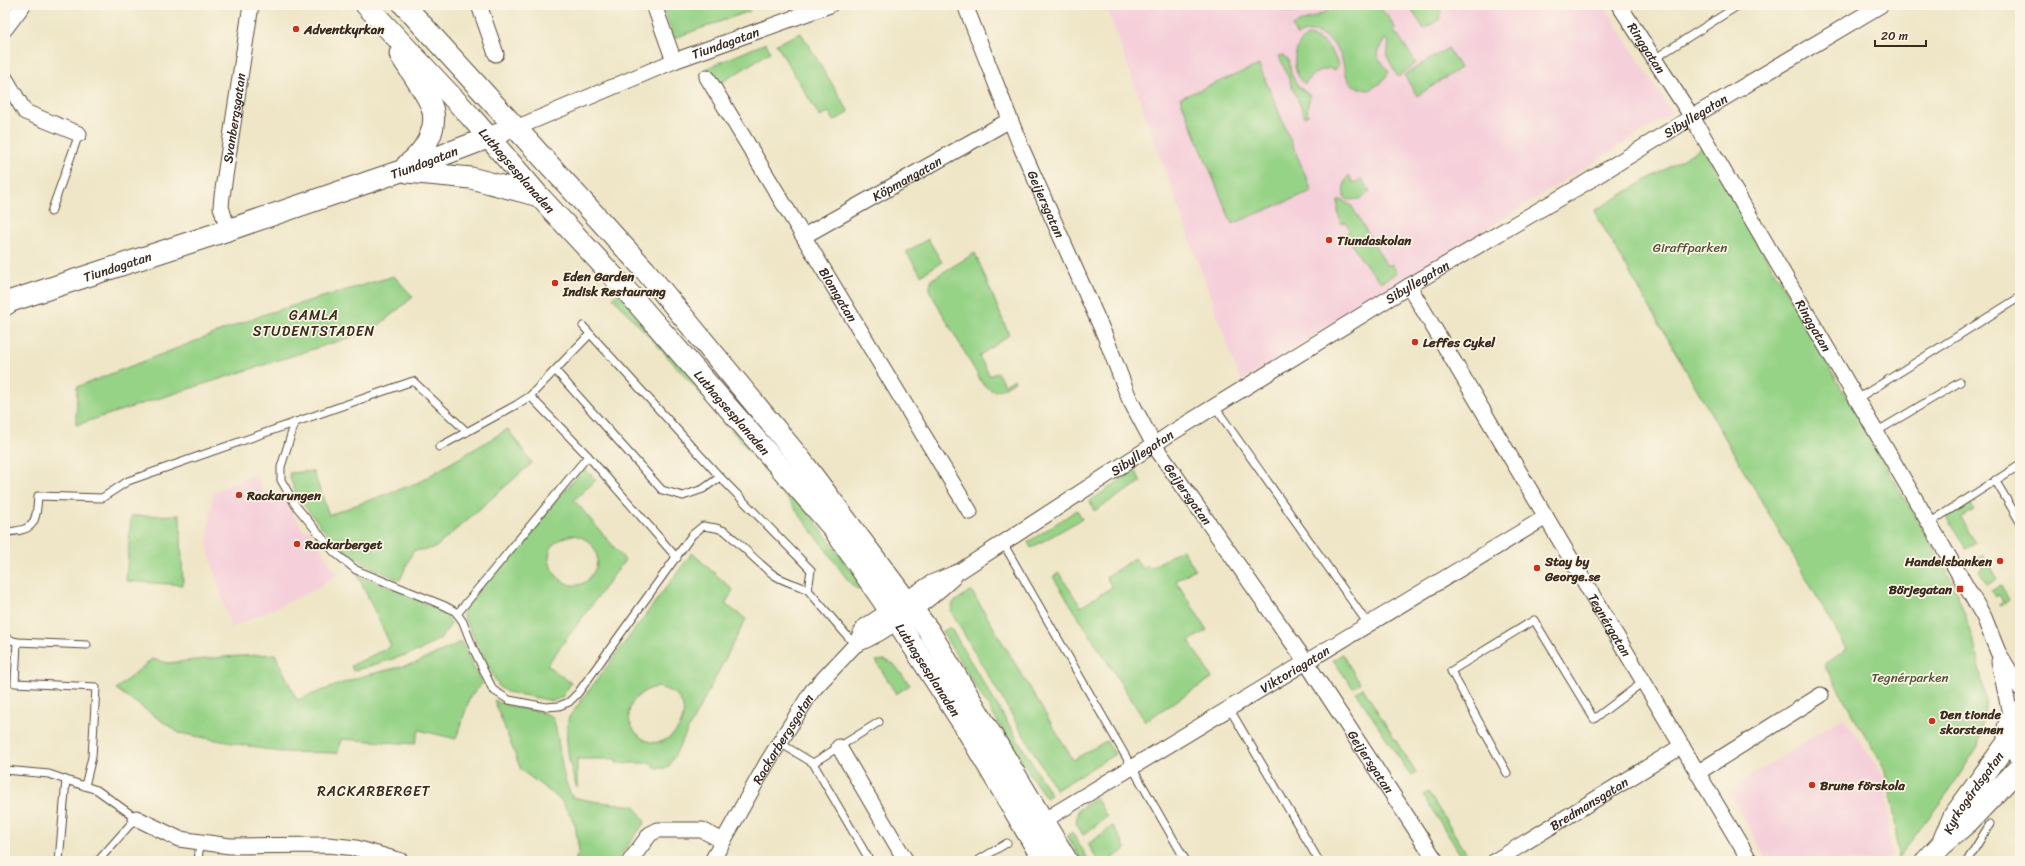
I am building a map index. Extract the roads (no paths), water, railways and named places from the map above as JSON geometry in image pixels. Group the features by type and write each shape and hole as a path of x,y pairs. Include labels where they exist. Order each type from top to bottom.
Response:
{"main road":[{"name":"Luthagsesplanaden","path":"404,5 644,269 801,460 902,610 964,725 1044,861"},
{"name":"Luthagsesplanaden","path":"370,9 626,289 828,522 902,610 929,630 1067,861"},
{"path":"370,9 419,86 433,112 430,135 426,145 413,160 398,172"},
{"name":"Tiundagatan","path":"7,302 228,230 398,172 516,128"},
{"path":"398,172 471,178 540,196"},
{"path":"2014,748 2007,730 2015,715"},
{"name":"Kyrkogårdsgatan","path":"1941,845 1954,816 2014,748"},
{"name":"Kyrkogårdsgatan","path":"1926,861 1941,845 2010,785 2020,767"}],"street":[{"path":"5,29 23,5"},
{"name":"Svanbergsgatan","path":"228,230 221,207 222,196 251,5"},
{"path":"479,5 496,54"},
{"path":"654,5 674,61"},
{"name":"Tiundagatan","path":"516,128 674,61 830,5"},
{"name":"Geijersgatan","path":"965,5 1010,120 1105,336 1129,398 1154,445 1306,662 1436,861"},
{"name":"Ringgatan","path":"1619,5 1692,117 1984,617 1998,652 2015,715"},
{"name":"Sibyllegatan","path":"902,610 938,592 960,571 1003,543 1154,445 1409,286 1582,185 1692,117 1881,5"},
{"name":"Blomgatan","path":"707,77 970,512"},
{"path":"5,78 25,112 79,134"},
{"name":"Köpmangatan","path":"804,236 1010,120"},
{"name":"Tegnérgatan","path":"1409,286 1750,861"},
{"name":"Viktoriagatan","path":"1043,821 1546,517"},
{"name":"Rackarbergsgatan","path":"712,861 780,743 812,691 855,645 864,628 902,610"},
{"path":"1998,652 2020,667"},
{"name":"Ringgatan","path":"1998,652 2020,688"},
{"path":"1697,773 1821,695"},
{"name":"Bredmansgatan","path":"1495,861 1682,746"},
{"path":"839,747 906,861"},
{"path":"136,818 179,839 230,846 335,846 356,848 384,859 401,861"},
{"path":"630,861 650,834 658,830 702,830 723,841"}],"lane":[{"path":"1654,59 1739,5"},
{"path":"51,212 79,134"},
{"path":"1857,399 2020,297"},
{"path":"583,326 720,477 811,570 808,590"},
{"path":"439,447 530,396 590,334"},
{"path":"555,370 662,490 683,496 703,488 720,477"},
{"path":"5,532 19,532 28,529 36,520 38,496 102,498 128,482 413,381 467,432"},
{"path":"1876,432 1960,382"},
{"path":"530,396 588,456 677,558"},
{"path":"1215,407 1368,624"},
{"path":"295,422 282,461 281,480 300,512 334,552 348,561 356,570 445,606 457,614 463,622 473,648 493,690 509,700 546,707 559,706 568,702 578,693 677,558 692,535 703,526 725,531 774,575 784,581 796,584 808,590 855,645"},
{"path":"457,614 588,456"},
{"path":"1929,523 1995,480 2020,466"},
{"path":"1995,480 2020,522"},
{"path":"1003,543 1186,861"},
{"path":"1507,773 1452,671 1534,620 1594,719 1643,682"},
{"path":"5,638 17,642 87,645"},
{"path":"17,642 15,684 96,687 92,757 85,786"},
{"path":"1229,708 1319,861"},
{"path":"813,763 879,722"},
{"path":"780,743 813,763 870,861"},
{"path":"5,770 49,774 97,790 136,818 98,861"},
{"path":"59,861 66,780"},
{"path":"1967,861 1990,824"},
{"path":"198,861 200,842"},
{"path":"977,861 1007,843"}],"place":[{"name":"Adventkyrkan","path":"296,29"},
{"name":"Tiundaskolan","path":"1329,240"},
{"name":"Eden Garden Indisk Restaurang","path":"555,283"},
{"name":"Leffes Cykel","path":"1415,342"},
{"name":"Rackarungen","path":"239,495"},
{"name":"Rackarberget","path":"297,544"},
{"name":"Handelsbanken","path":"2000,561"},
{"name":"Stay by George.se","path":"1537,568"},
{"name":"Börjegatan","path":"1960,589"},
{"name":"Den tionde skorstenen","path":"1932,721"},
{"name":"Brune förskola","path":"1812,785"}],"district":[{"name":"GAMLA STUDENTSTADEN","path":"314,324"},
{"name":"RACKARBERGET","path":"374,791"}],"park label":[{"name":"Giraffparken","path":"1690,247"},
{"name":"Tegnérparken","path":"1910,677"}]}
